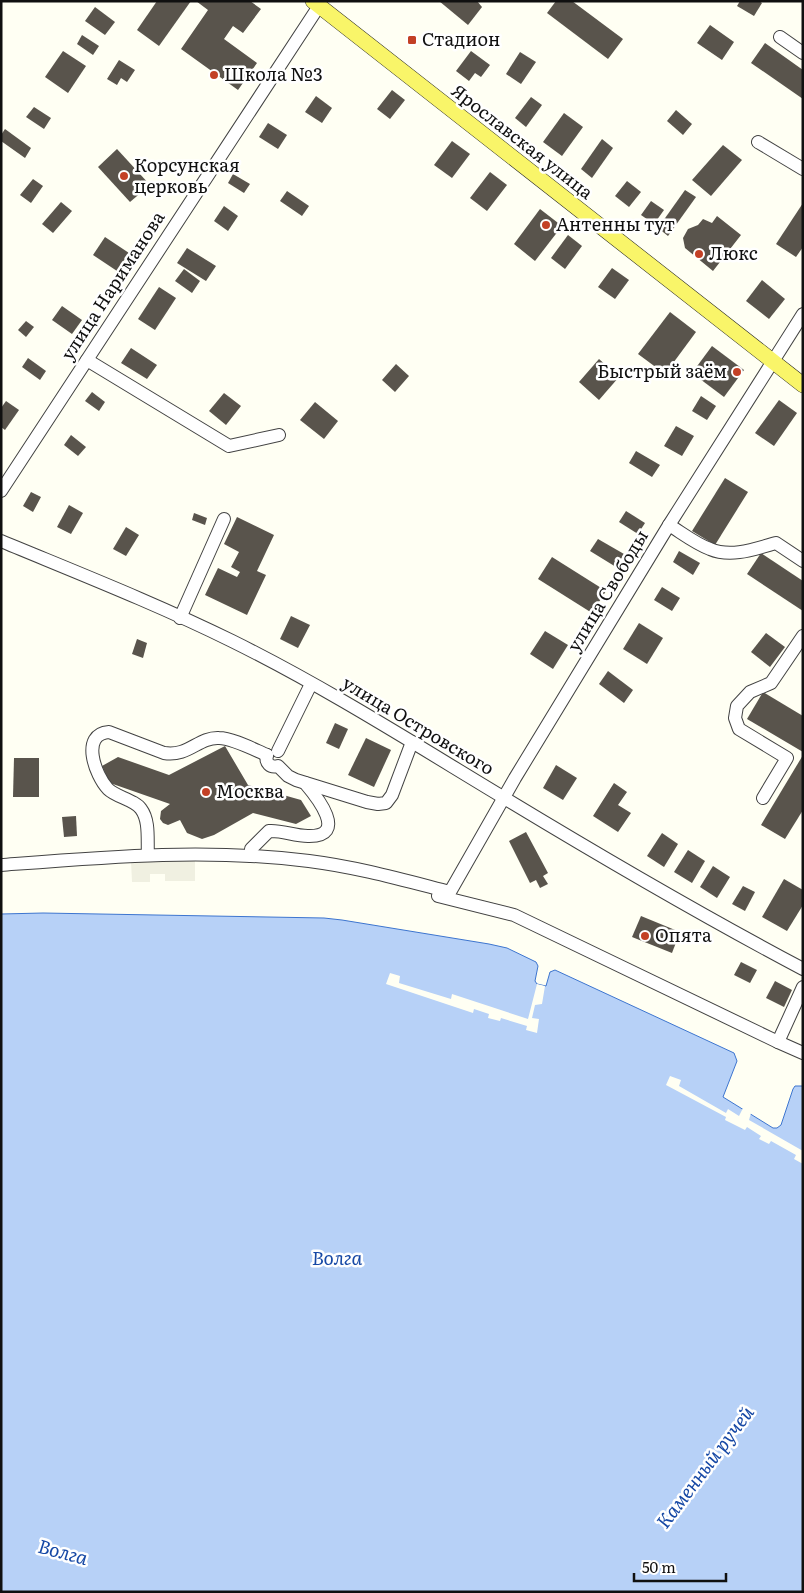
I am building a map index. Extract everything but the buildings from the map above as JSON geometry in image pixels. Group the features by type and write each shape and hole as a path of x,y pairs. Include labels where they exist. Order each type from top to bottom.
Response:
{"main road":[{"name":"Ярославская улица","path":"318,3 803,385"}],"street":[{"name":"улица Нариманова","path":"1,491 318,3"},
{"path":"780,37 803,53"},
{"path":"758,142 803,169"},
{"name":"улица Свободы","path":"251,856 310,861 360,869 450,892 504,798 669,525 803,314"},
{"path":"87,360 229,446 279,436"},
{"path":"180,618 224,519"},
{"path":"669,525 710,549 725,553 747,551 776,543 803,561"},
{"name":"улица Островского","path":"1,541 232,641 412,742 719,924 803,970"},
{"path":"763,798 787,758 739,729 735,718 737,706 750,692 771,683 803,636"},
{"path":"273,753 311,684"},
{"path":"148,855 145,817 140,807 118,796 108,788 94,762 92,744 102,732 109,732 164,753 183,753 203,742 220,738 282,754 283,760 278,766 288,776 305,783 378,804 386,803 392,795 412,742"},
{"path":"1,865 148,855 251,856 252,849 269,831 305,836 318,836 325,832 329,823 326,814 316,796 305,783"},
{"path":"1,872 128,862 203,861 309,868 359,877 514,915 803,1054"},
{"path":"778,1042 803,988"}],"shaded area":[{"path":"195,860 195,881 165,881 165,874 150,874 150,882 132,882 131,861"}],"water":[{"name":"Волга","path":"43,913 324,918 507,948 536,962 538,966 535,981 537,984 546,986 550,972 555,970 734,1053 737,1061 723,1097 773,1128 781,1125 795,1086 803,1086 803,1592 1,1592 1,914"}],"pier":[{"path":"390,973 400,976 399,983 451,999 452,994 528,1019 537,984 545,986 542,1004 535,1005 532,1018 539,1019 537,1033 526,1030 527,1026 501,1018 500,1021 488,1018 489,1014 474,1009 473,1013 386,984"},
{"path":"670,1076 681,1080 679,1086 726,1113 728,1109 739,1116 743,1108 751,1113 749,1120 803,1151 803,1164 794,1159 796,1155 771,1141 769,1144 759,1139 761,1136 747,1127 745,1130 725,1120 726,1117 666,1085"}],"place":[{"name":"Стадион","path":"412,40"},
{"name":"Школа №3","path":"214,75"},
{"name":"Корсунская церковь","path":"124,176"},
{"name":"Антенны тут","path":"546,225"},
{"name":"Люкс","path":"699,254"},
{"name":"Быстрый заём","path":"737,372"},
{"name":"Москва","path":"206,792"},
{"name":"Опята","path":"645,936"}],"water label":[{"name":"Каменный ручей","path":"705,1467"}]}
